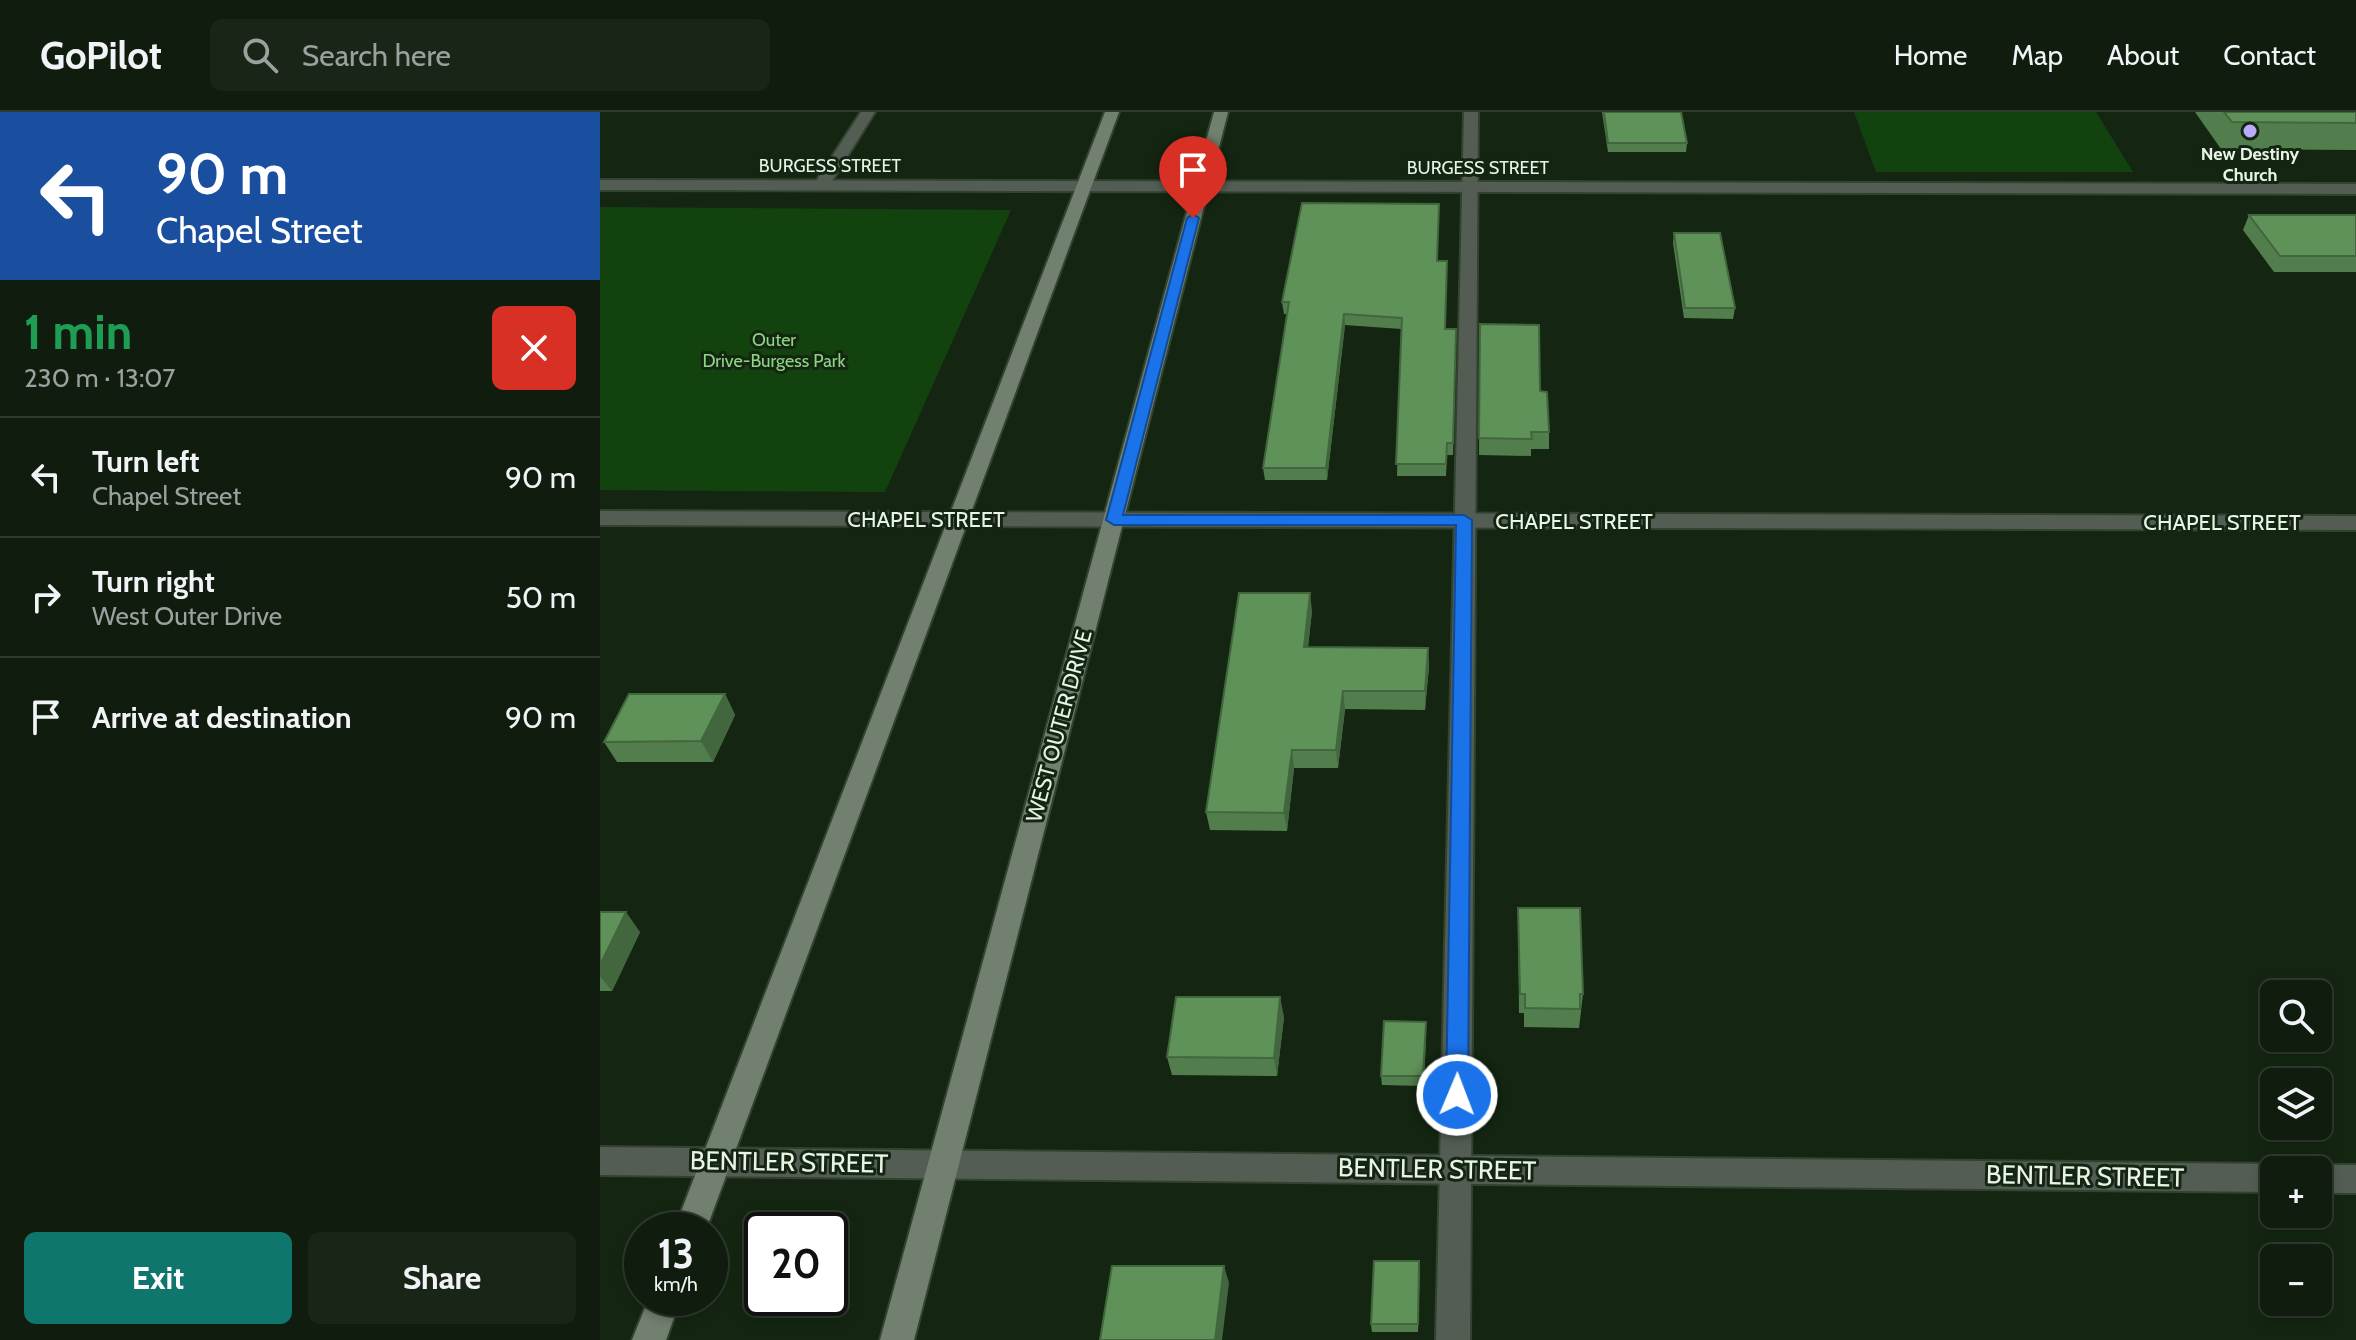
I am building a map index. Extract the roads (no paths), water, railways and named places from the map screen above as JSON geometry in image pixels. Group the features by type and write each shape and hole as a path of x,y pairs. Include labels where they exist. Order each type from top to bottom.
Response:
{"main road":[{"path":"697,1212 1112,112"},
{"name":"WEST OUTER DRIVE","path":"897,1340 1221,112"},
{"path":"649,1340 658,1316"}],"street":[{"path":"821,186 868,112"},
{"path":"1453,1340 1471,112"},
{"name":"BURGESS STREET","path":"600,185 2356,189"},
{"name":"CHAPEL STREET","path":"600,518 2356,523"},
{"name":"BENTLER STREET","path":"600,1161 2260,1178"},
{"path":"2332,1179 2356,1179"}],"place":[{"name":"New Destiny Church","path":"2250,131"}],"park label":[{"name":"Outer Drive-Burgess Park","path":"774,350"}]}
